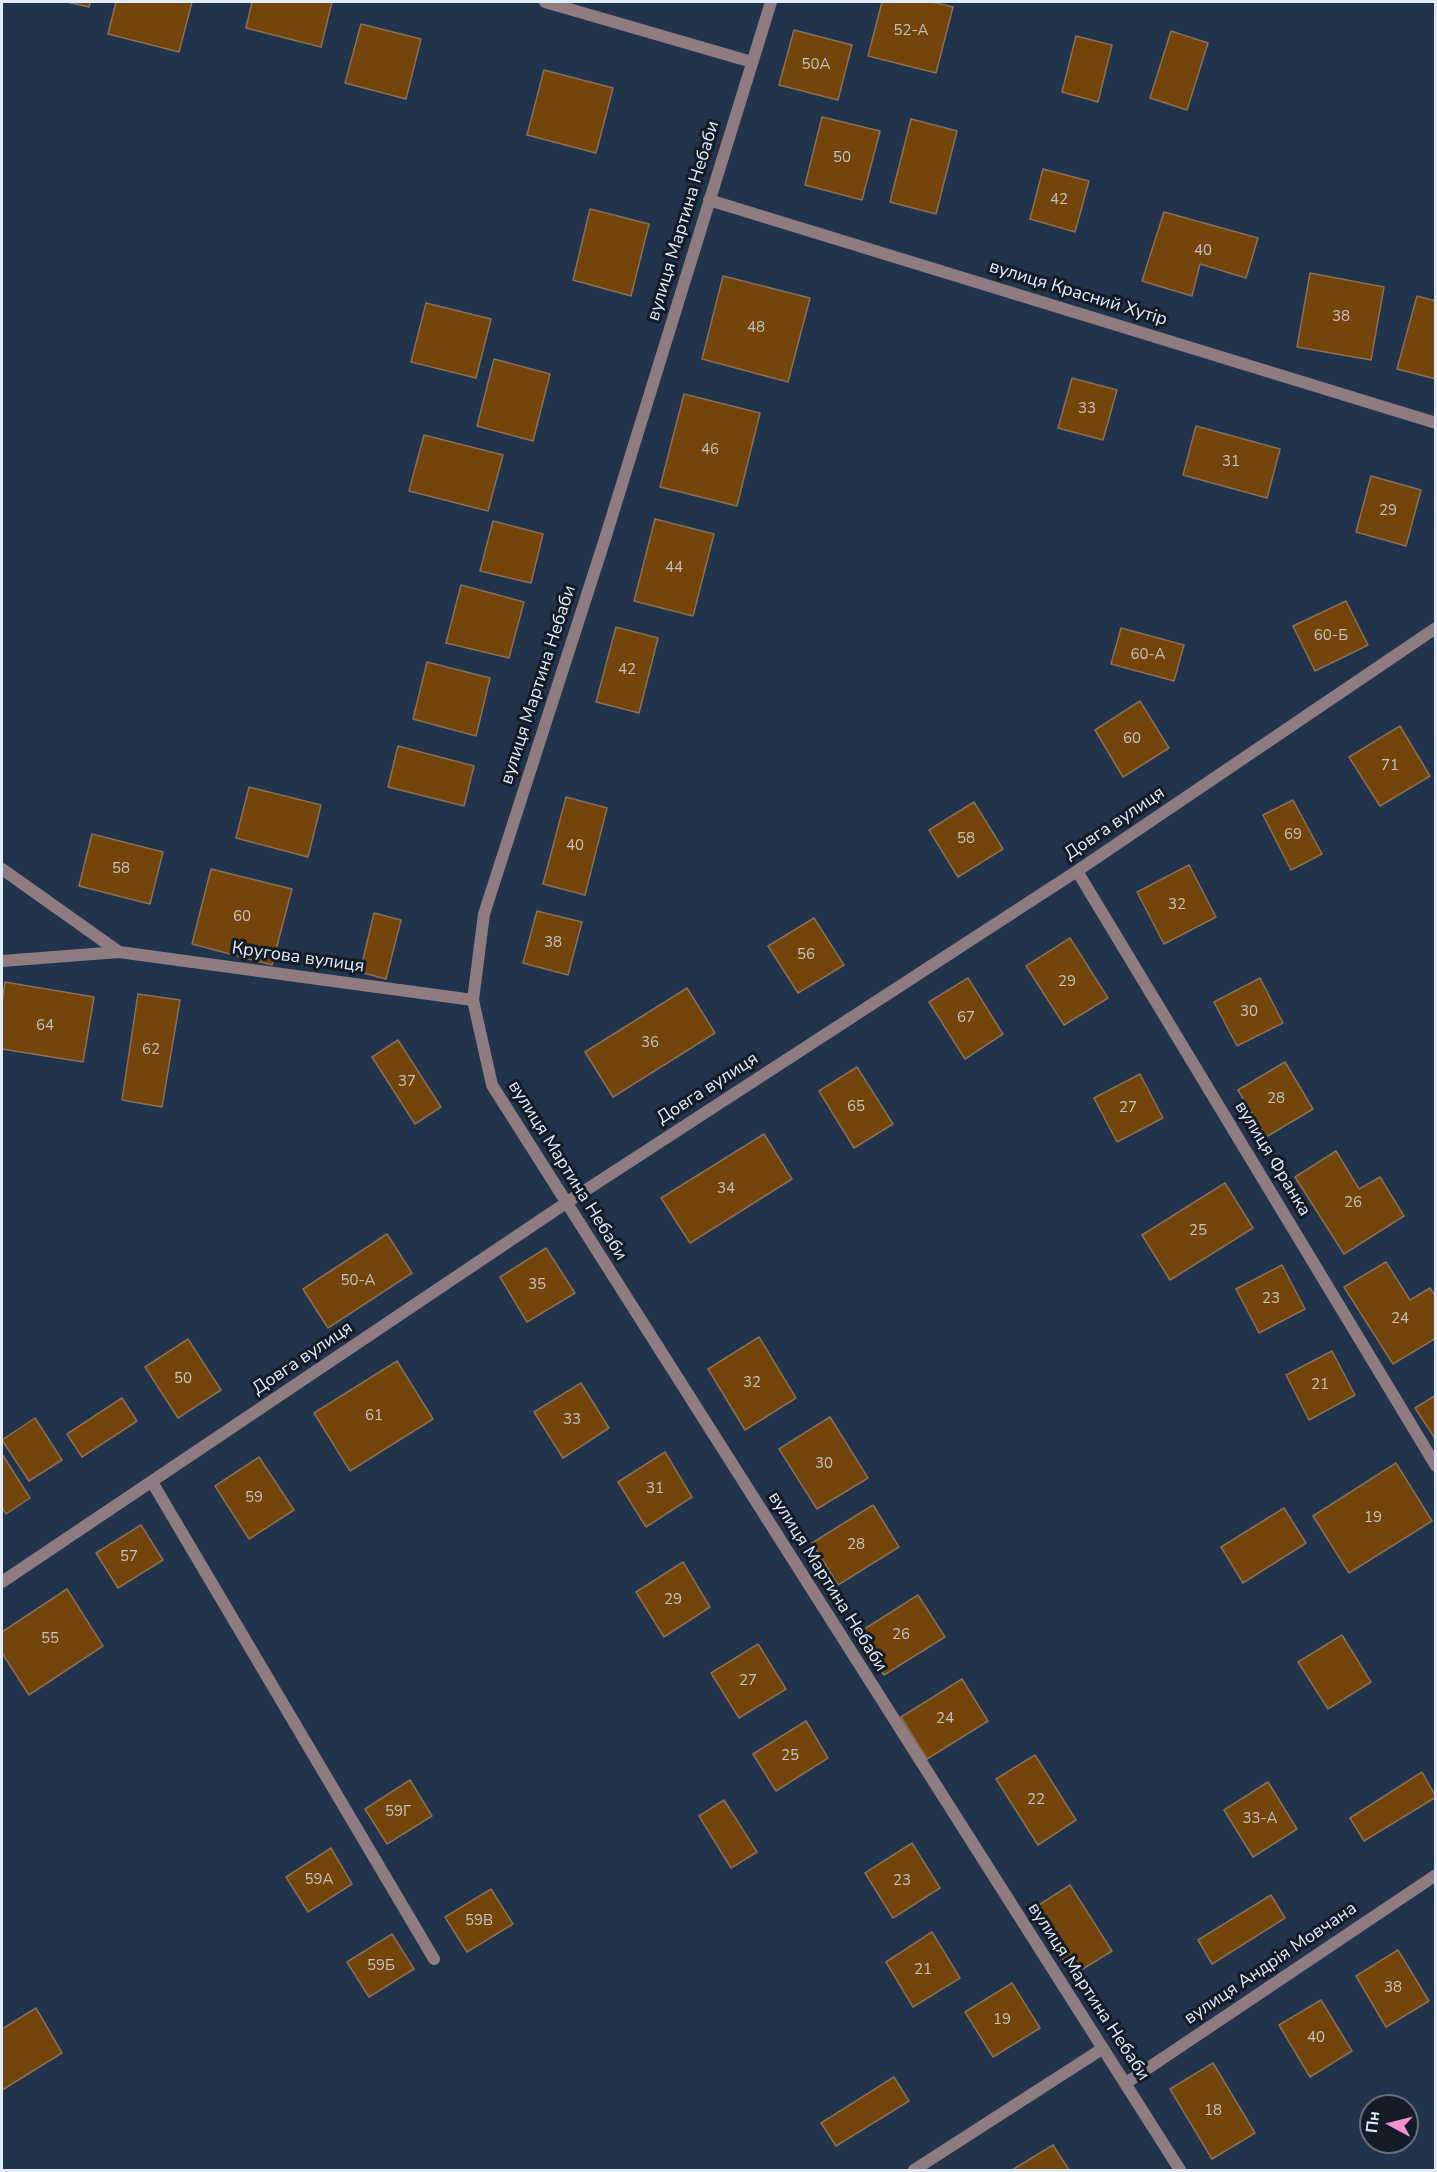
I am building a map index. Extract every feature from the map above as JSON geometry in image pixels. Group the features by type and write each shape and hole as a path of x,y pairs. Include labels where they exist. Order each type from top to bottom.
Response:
{"street":[{"path":"545,2 752,62"},
{"name":"вулиця Мартина Небаби","path":"771,2 484,914 473,1000 492,1085 1180,2170"},
{"name":"вулиця Красний Хутір","path":"709,200 1436,423"},
{"name":"Довга вулиця","path":"2,1582 566,1203 1077,871 1436,628"},
{"name":"Кругова вулиця","path":"2,869 119,952"},
{"name":"вулиця Франка","path":"1077,871 1436,1466"},
{"name":"Кругова вулиця","path":"2,961 119,952 473,1000"},
{"path":"152,1482 434,1959"},
{"name":"вулиця Андрія Мовчана","path":"1126,2083 1436,1875"},
{"path":"914,2170 1102,2049"}],"building":[{"path":"67,2 90,2 89,7"},
{"path":"116,2 192,2 179,52 108,34"},
{"path":"252,2 332,2 321,47 246,28"},
{"path":"882,2 932,2 953,7 936,73 868,56"},
{"path":"361,24 421,39 406,99 345,83"},
{"path":"794,30 852,45 838,100 779,85"},
{"path":"1171,31 1208,43 1187,110 1150,98"},
{"path":"1076,36 1112,45 1098,102 1062,92"},
{"path":"544,70 613,88 596,153 527,135"},
{"path":"822,117 880,131 862,200 805,185"},
{"path":"911,119 957,131 936,214 890,202"},
{"path":"1043,169 1089,181 1075,232 1030,219"},
{"path":"590,209 649,224 631,296 573,280"},
{"path":"1164,212 1258,238 1246,278 1200,264 1192,296 1142,281"},
{"path":"1310,273 1384,287 1371,360 1297,347"},
{"path":"723,276 810,298 788,382 702,359"},
{"path":"1417,296 1436,301 1436,379 1397,369"},
{"path":"426,303 491,319 476,378 411,362"},
{"path":"494,359 550,374 533,441 477,426"},
{"path":"1072,378 1117,390 1103,440 1058,428"},
{"path":"684,394 760,413 737,506 660,487"},
{"path":"1196,426 1280,449 1267,498 1183,475"},
{"path":"424,435 503,455 488,511 409,491"},
{"path":"1371,476 1421,490 1406,546 1356,532"},
{"path":"655,519 714,534 693,616 634,601"},
{"path":"493,521 543,534 531,583 480,571"},
{"path":"461,585 524,602 509,658 446,643"},
{"path":"1346,601 1368,645 1315,671 1293,626"},
{"path":"616,627 658,638 639,713 596,702"},
{"path":"1121,628 1184,645 1174,681 1111,664"},
{"path":"427,662 490,678 476,736 413,719"},
{"path":"1140,701 1169,748 1123,777 1095,730"},
{"path":"1400,726 1430,776 1380,806 1349,757"},
{"path":"398,746 474,766 464,806 388,787"},
{"path":"249,787 321,805 308,857 236,838"},
{"path":"566,797 607,808 585,895 543,884"},
{"path":"1293,800 1322,854 1291,870 1263,815"},
{"path":"974,802 1003,849 958,877 929,830"},
{"path":"92,834 163,852 150,904 79,886"},
{"path":"1189,865 1216,917 1164,944 1137,892"},
{"path":"211,869 292,889 272,965 192,944"},
{"path":"537,911 582,922 568,975 523,963"},
{"path":"374,913 401,920 386,979 360,972"},
{"path":"814,918 844,965 798,993 768,946"},
{"path":"1070,938 1108,998 1064,1025 1026,966"},
{"path":"968,978 1003,1034 965,1059 929,1002"},
{"path":"1260,978 1283,1023 1237,1046 1214,1002"},
{"path":"5,982 94,997 83,1062 2,1049 2,1003"},
{"path":"687,988 715,1033 613,1097 585,1052"},
{"path":"138,994 180,1000 162,1107 122,1100"},
{"path":"398,1040 441,1107 415,1124 372,1057"},
{"path":"1285,1062 1313,1109 1266,1137 1238,1090"},
{"path":"857,1067 893,1124 854,1148 819,1091"},
{"path":"1140,1074 1163,1118 1117,1142 1094,1098"},
{"path":"764,1134 792,1179 690,1243 661,1198"},
{"path":"1336,1151 1359,1189 1380,1177 1404,1216 1344,1254 1295,1177"},
{"path":"1225,1183 1253,1228 1170,1280 1142,1235"},
{"path":"387,1234 412,1273 328,1328 303,1289"},
{"path":"546,1248 575,1293 527,1322 500,1277"},
{"path":"1386,1262 1410,1300 1430,1288 1436,1297 1436,1338 1393,1364 1344,1287"},
{"path":"1282,1265 1305,1309 1259,1333 1236,1289"},
{"path":"759,1337 796,1398 745,1430 708,1369"},
{"path":"188,1339 221,1390 178,1418 145,1367"},
{"path":"1332,1351 1355,1395 1309,1420 1286,1375"},
{"path":"397,1361 433,1419 350,1471 314,1413"},
{"path":"581,1383 609,1428 563,1458 534,1412"},
{"path":"1436,1395 1436,1440 1415,1408"},
{"path":"122,1398 137,1421 82,1457 67,1434"},
{"path":"830,1417 868,1478 817,1509 779,1449"},
{"path":"35,1418 62,1460 29,1481 2,1440"},
{"path":"665,1452 692,1497 646,1527 618,1482"},
{"path":"2,1454 30,1498 6,1514 2,1507"},
{"path":"259,1457 294,1510 249,1539 215,1486"},
{"path":"1396,1463 1432,1521 1349,1573 1313,1516"},
{"path":"873,1505 899,1547 838,1585 812,1543"},
{"path":"1284,1508 1306,1543 1243,1583 1221,1547"},
{"path":"141,1525 163,1560 118,1588 96,1553"},
{"path":"683,1562 710,1607 664,1637 636,1592"},
{"path":"67,1589 103,1646 29,1695 2,1653 2,1632"},
{"path":"918,1595 945,1637 884,1675 858,1633"},
{"path":"1342,1635 1371,1682 1328,1709 1298,1662"},
{"path":"758,1644 786,1689 739,1718 711,1673"},
{"path":"962,1679 988,1721 927,1759 901,1717"},
{"path":"806,1721 828,1758 776,1791 753,1754"},
{"path":"1035,1755 1076,1820 1038,1845 996,1779"},
{"path":"1422,1772 1436,1797 1364,1841 1350,1818"},
{"path":"410,1780 432,1816 387,1844 365,1809"},
{"path":"1268,1782 1297,1829 1253,1857 1224,1810"},
{"path":"724,1800 757,1852 731,1868 699,1816"},
{"path":"912,1843 940,1888 893,1918 865,1873"},
{"path":"331,1848 352,1884 308,1912 286,1877"},
{"path":"1070,1885 1112,1951 1073,1975 1031,1910"},
{"path":"491,1889 513,1924 467,1952 445,1917"},
{"path":"1271,1895 1285,1918 1212,1964 1198,1940"},
{"path":"932,1932 960,1978 913,2007 886,1962"},
{"path":"392,1934 414,1969 369,1997 347,1962"},
{"path":"1398,1950 1429,2001 1386,2027 1356,1976"},
{"path":"1012,1983 1040,2028 993,2057 965,2012"},
{"path":"1321,2000 1352,2051 1310,2077 1279,2025"},
{"path":"36,2008 62,2053 2,2090 2,2029"},
{"path":"1213,2063 1255,2133 1212,2159 1170,2089"},
{"path":"894,2077 909,2101 836,2146 821,2123"},
{"path":"1053,2145 1069,2170 1012,2170"}]}
